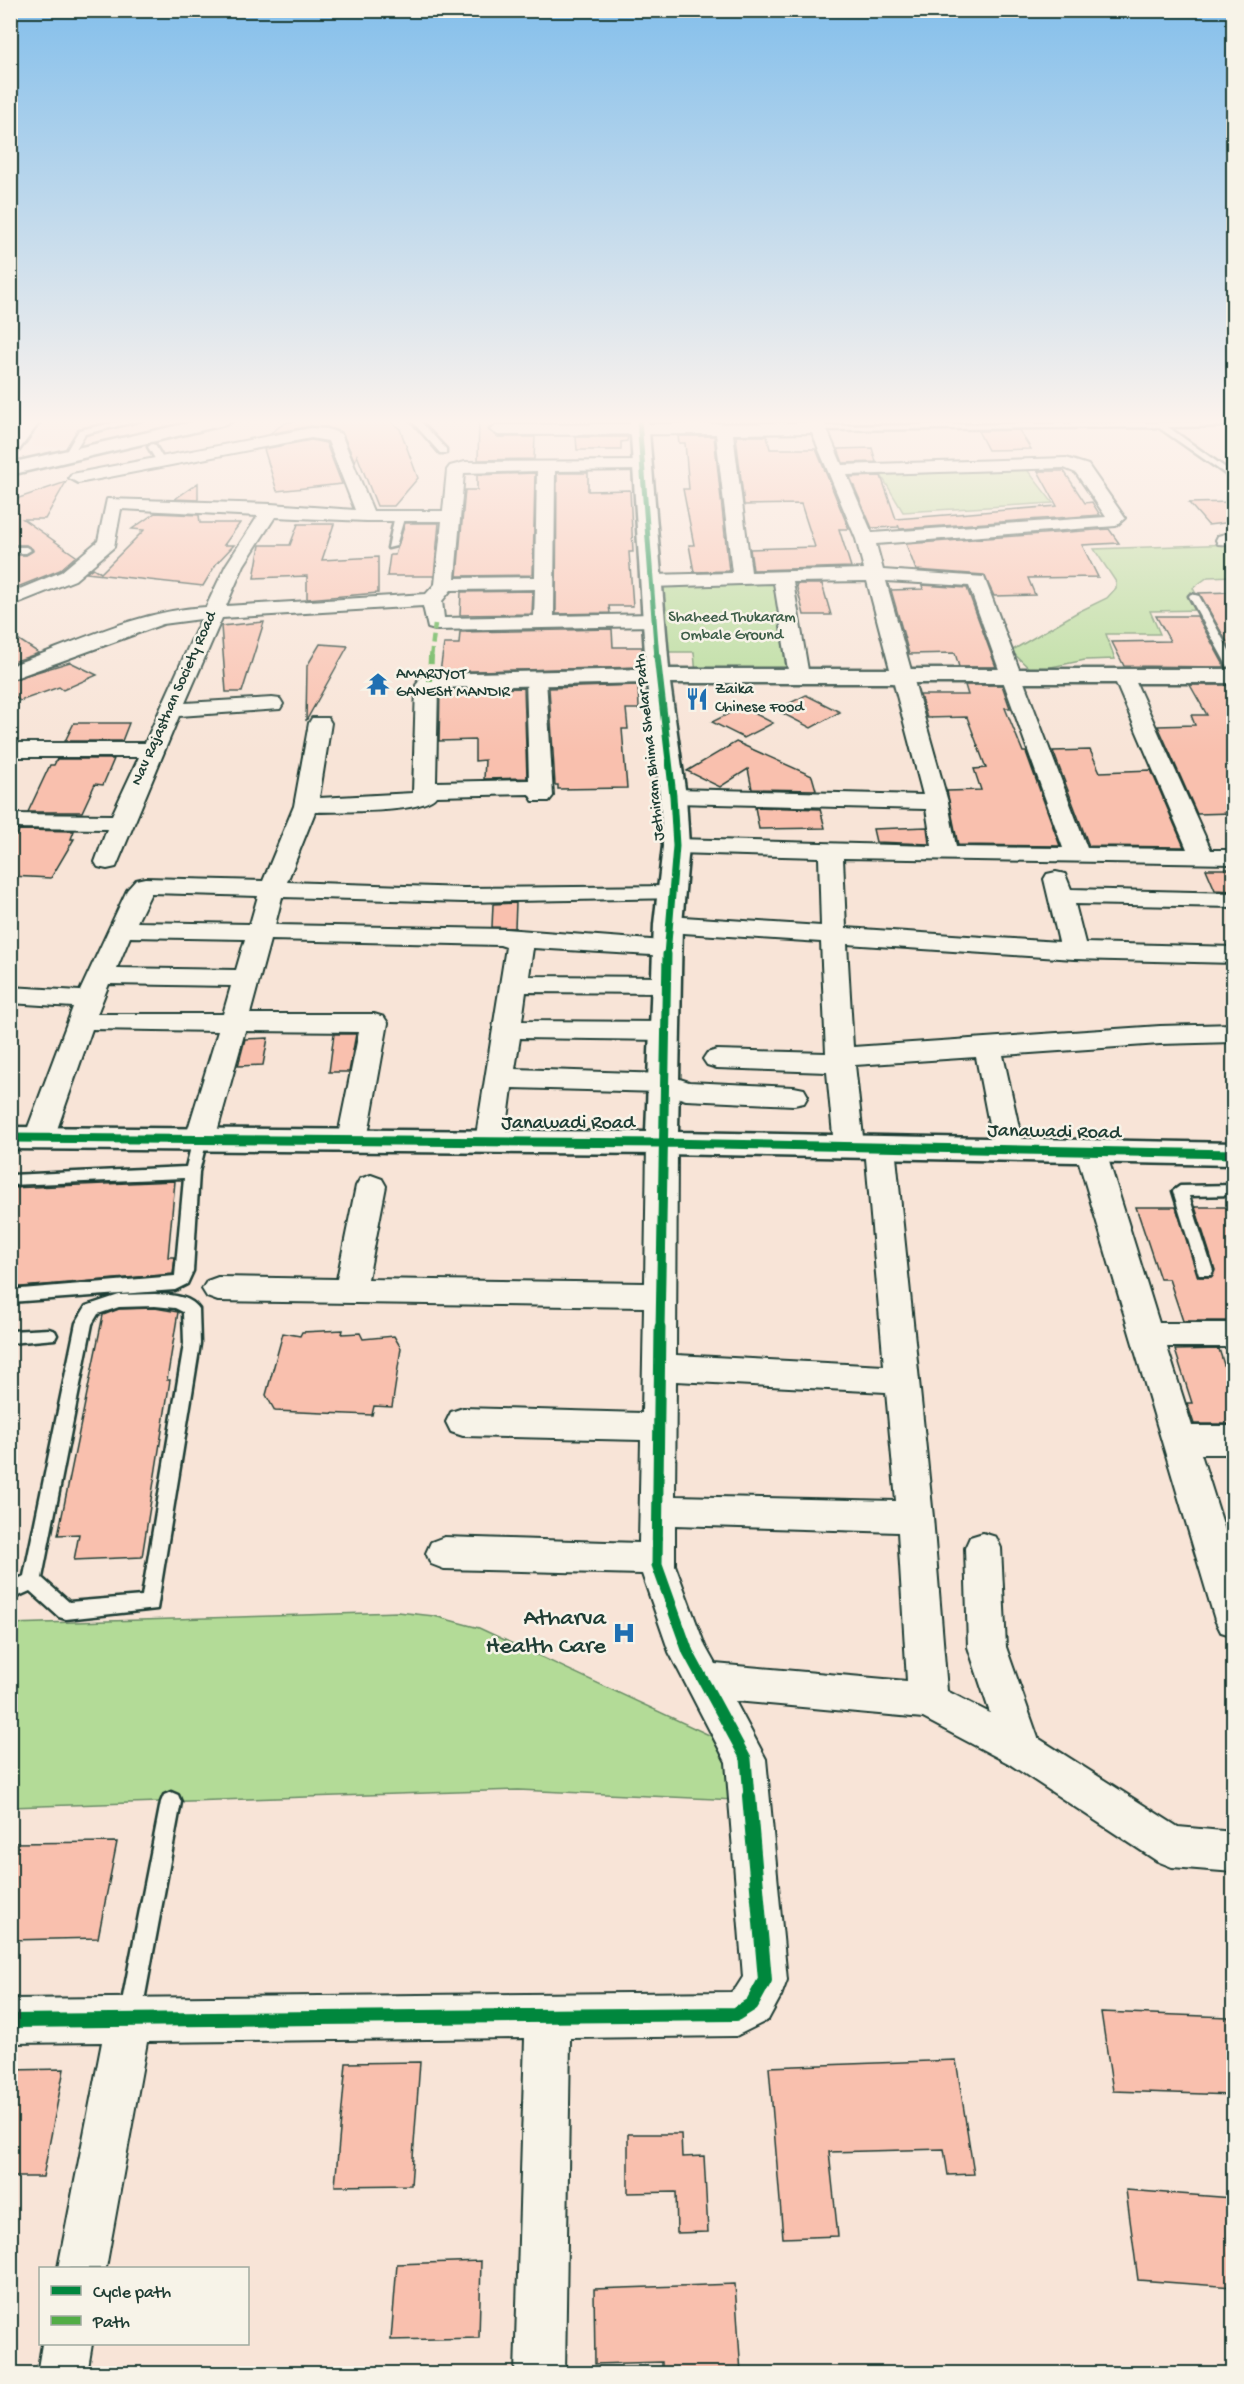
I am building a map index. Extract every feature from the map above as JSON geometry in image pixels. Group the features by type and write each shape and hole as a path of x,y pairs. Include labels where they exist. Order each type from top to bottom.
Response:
{"street":[{"path":"10,600 68,576 107,543 109,531"},
{"name":"Nav Rajasthan Society Road","path":"107,862 121,822 214,613 220,594 257,531"},
{"path":"12,673 158,619 182,614 432,599 445,584 450,531"},
{"path":"544,622 545,531"},
{"name":"Jethiram Bhima Shelar Path","path":"647,531 658,676 673,796 676,846 668,936 662,1143"},
{"path":"736,531 742,580"},
{"path":"862,531 936,802 945,854"},
{"path":"865,539 977,531"},
{"path":"651,581 875,575 920,575 977,581 1077,854"},
{"path":"783,578 799,676"},
{"path":"445,584 545,583"},
{"path":"432,599 435,624 654,620"},
{"path":"306,806 415,800 424,796 427,685 430,681 658,676 1233,676"},
{"path":"1123,676 1202,856"},
{"path":"424,789 540,792 536,678"},
{"path":"170,710 272,704"},
{"path":"200,1139 272,890 306,806 320,723"},
{"path":"10,750 152,750"},
{"path":"673,796 936,802"},
{"path":"10,821 121,822"},
{"path":"676,846 831,852 1233,857"},
{"path":"831,852 840,1060 865,1147 902,1380 915,1518 927,1701"},
{"path":"1049,853 1074,951"},
{"path":"25,1138 96,999 122,929 139,890 145,885 464,895 672,893"},
{"path":"1060,896 1233,900"},
{"path":"122,929 509,939 833,935 1074,951 1233,955"},
{"path":"490,1142 520,948 509,939"},
{"path":"96,999 247,978"},
{"path":"514,984 667,985"},
{"path":"10,995 96,999 234,1022 374,1023 352,1140"},
{"path":"507,1029 665,1031"},
{"path":"717,1059 840,1060 1160,1035 1233,1033"},
{"path":"988,1047 1009,1150"},
{"path":"500,1078 664,1083 686,1091 794,1096"},
{"name":"Janawadi Road","path":"25,1138 662,1143 1233,1154"},
{"path":"10,2021 736,2014 752,2004 765,1980 746,1760 688,1653 657,1565 662,1143"},
{"path":"1091,1152 1179,1440 1224,1558 1233,1620"},
{"path":"350,1291 371,1186"},
{"path":"218,1289 660,1295"},
{"path":"1147,1335 1233,1335"},
{"path":"659,1367 902,1380"},
{"path":"463,1422 658,1427"},
{"path":"1179,1440 1233,1440"},
{"path":"657,1510 915,1518"},
{"path":"984,1548 987,1647 1022,1750"},
{"path":"444,1553 657,1559"},
{"path":"703,1680 927,1701 1022,1750 1172,1847 1233,1852"},
{"path":"540,2373 548,2015"},
{"path":"82,2267 129,2020"},
{"path":"62,2373 68,2345"}],"lane":[{"path":"391,546 395,531"},
{"path":"10,550 26,550"},
{"path":"1194,596 1233,669"},
{"path":"10,1296 175,1284 181,1280 185,1271 192,1172 200,1139"},
{"path":"10,1180 192,1172"},
{"path":"1205,1271 1180,1191 1233,1190"},
{"path":"119,1301 178,1302 191,1309 192,1344 150,1603 66,1611 32,1581 84,1323 92,1310 119,1301"},
{"path":"10,1337 49,1335"},
{"path":"10,1592 32,1581"},
{"path":"129,2020 171,1802"}],"green space":[{"path":"1233,544 1233,576 1208,577 1193,588 1204,610 1150,611 1160,634 1106,634 1115,659 1085,660 1032,671 1011,651 1076,613 1107,598 1116,588 1116,582 1094,549"},
{"name":"Shaheed Thukaram Ombale Ground","path":"773,581 787,676 696,675 694,652 662,652 660,582"},
{"path":"398,1612 434,1616 479,1628 735,1747 736,1800 518,1790 11,1807 10,1624"}],"building":[{"path":"10,531 41,531 76,556 60,570 10,590 10,555 26,555 33,551 26,545 10,545"},
{"path":"143,531 234,531 224,545 234,545 216,564 203,586 86,573 93,568 101,573"},
{"path":"295,531 332,531 322,560 378,557 378,593 307,599 307,576 254,578 260,545 290,545"},
{"path":"402,531 438,531 434,576 387,576 390,555 395,555"},
{"path":"461,531 534,531 533,575 457,576"},
{"path":"557,531 632,531 633,552 629,552 633,606 609,606 610,613 556,614"},
{"path":"691,531 725,531 729,571 694,572 689,545 694,545"},
{"path":"810,531 840,531 851,567 753,570 750,549 815,547"},
{"path":"1079,531 1111,531 1119,543 1082,545 1098,577 1028,578 1035,595 994,596 984,575 916,570 906,544"},
{"path":"796,584 822,584 831,615 804,615"},
{"path":"922,585 967,588 996,667 959,667 955,653 909,654 891,590 923,589"},
{"path":"533,591 532,614 460,615 461,592"},
{"path":"1233,592 1233,653 1199,593"},
{"path":"1156,616 1197,616 1225,667 1124,666 1112,642 1170,641"},
{"path":"264,622 242,692 226,692 221,626"},
{"path":"612,629 613,647 642,647 642,667 440,672 444,644 459,644 460,632"},
{"path":"10,634 39,653 10,663"},
{"path":"320,644 348,646 306,721 307,666"},
{"path":"70,662 97,675 63,690 59,687 20,701 10,693 10,680"},
{"path":"638,685 639,709 626,709 628,729 622,729 627,788 558,789 558,785 555,785 549,688"},
{"path":"965,685 1002,685 1010,708 1005,708 1023,752 1026,752 1060,846 958,845 947,791 981,790 974,769 986,768 967,717 927,718 920,695 968,695"},
{"path":"1190,685 1233,685 1233,813 1197,814 1158,726 1195,725 1191,715 1207,715"},
{"path":"524,688 527,778 484,779 485,760 475,761 475,740 439,741 440,690"},
{"path":"806,695 840,712 811,728 776,710"},
{"path":"742,707 773,723 744,738 712,722"},
{"path":"74,723 129,723 122,741 65,741"},
{"path":"736,742 812,776 816,790 752,789 748,769 720,787 687,771"},
{"path":"1090,750 1100,772 1151,770 1184,847 1089,846 1053,751"},
{"path":"57,759 114,759 103,785 95,784 82,812 28,812 50,765 54,765"},
{"path":"755,807 820,809 825,828 759,829"},
{"path":"927,827 929,844 876,842 873,829"},
{"path":"19,830 74,831 71,839 74,839 51,878 10,876 10,836 17,836"},
{"path":"1206,869 1233,869 1233,891 1215,890"},
{"path":"516,903 515,928 492,927 493,904"},
{"path":"334,1034 356,1034 349,1072 329,1072"},
{"path":"268,1038 263,1065 238,1066 245,1039"},
{"path":"175,1181 168,1257 175,1257 173,1274 10,1288 10,1188"},
{"path":"1136,1207 1176,1207 1199,1277 1211,1277 1215,1270 1195,1207 1233,1207 1233,1321 1183,1321 1169,1279 1160,1279"},
{"path":"155,1308 178,1312 167,1380 170,1380 142,1557 74,1560 79,1534 58,1535 103,1315 119,1309"},
{"path":"343,1330 342,1334 360,1333 363,1339 394,1336 401,1348 392,1407 374,1406 372,1415 275,1411 266,1395 283,1333 300,1336 302,1332"},
{"path":"1219,1349 1233,1393 1233,1424 1194,1424 1187,1403 1192,1403 1175,1350"},
{"path":"117,1842 98,1938 10,1940 10,1843"},
{"path":"1101,2012 1228,2017 1233,2043 1233,2095 1113,2091"},
{"path":"956,2060 974,2174 948,2175 944,2149 829,2152 838,2236 783,2238 769,2067"},
{"path":"420,2062 411,2185 335,2186 346,2063"},
{"path":"64,2069 43,2177 10,2177 10,2070"},
{"path":"628,2134 681,2134 682,2157 704,2156 708,2232 677,2233 676,2192 628,2193"},
{"path":"1126,2190 1233,2198 1233,2287 1138,2280"},
{"path":"481,2261 479,2338 391,2340 397,2264"},
{"path":"735,2284 741,2373 662,2373 662,2362 595,2364 594,2289"}],"marked path":[{"path":"430,681 431,641 435,624"}],"cycle path":[{"path":"10,2021 736,2014 752,2004 765,1980 746,1759 688,1652 657,1565 662,1143 668,924 676,846 673,796 658,676 647,531"},
{"path":"10,1138 662,1143 1234,1154"}],"place":[{"name":"AMARJYOT GANESH MANDIR","path":"378,684"},
{"name":"Zaika Chinese Food","path":"697,699"},
{"name":"Atharva Health Care","path":"624,1633"}]}
